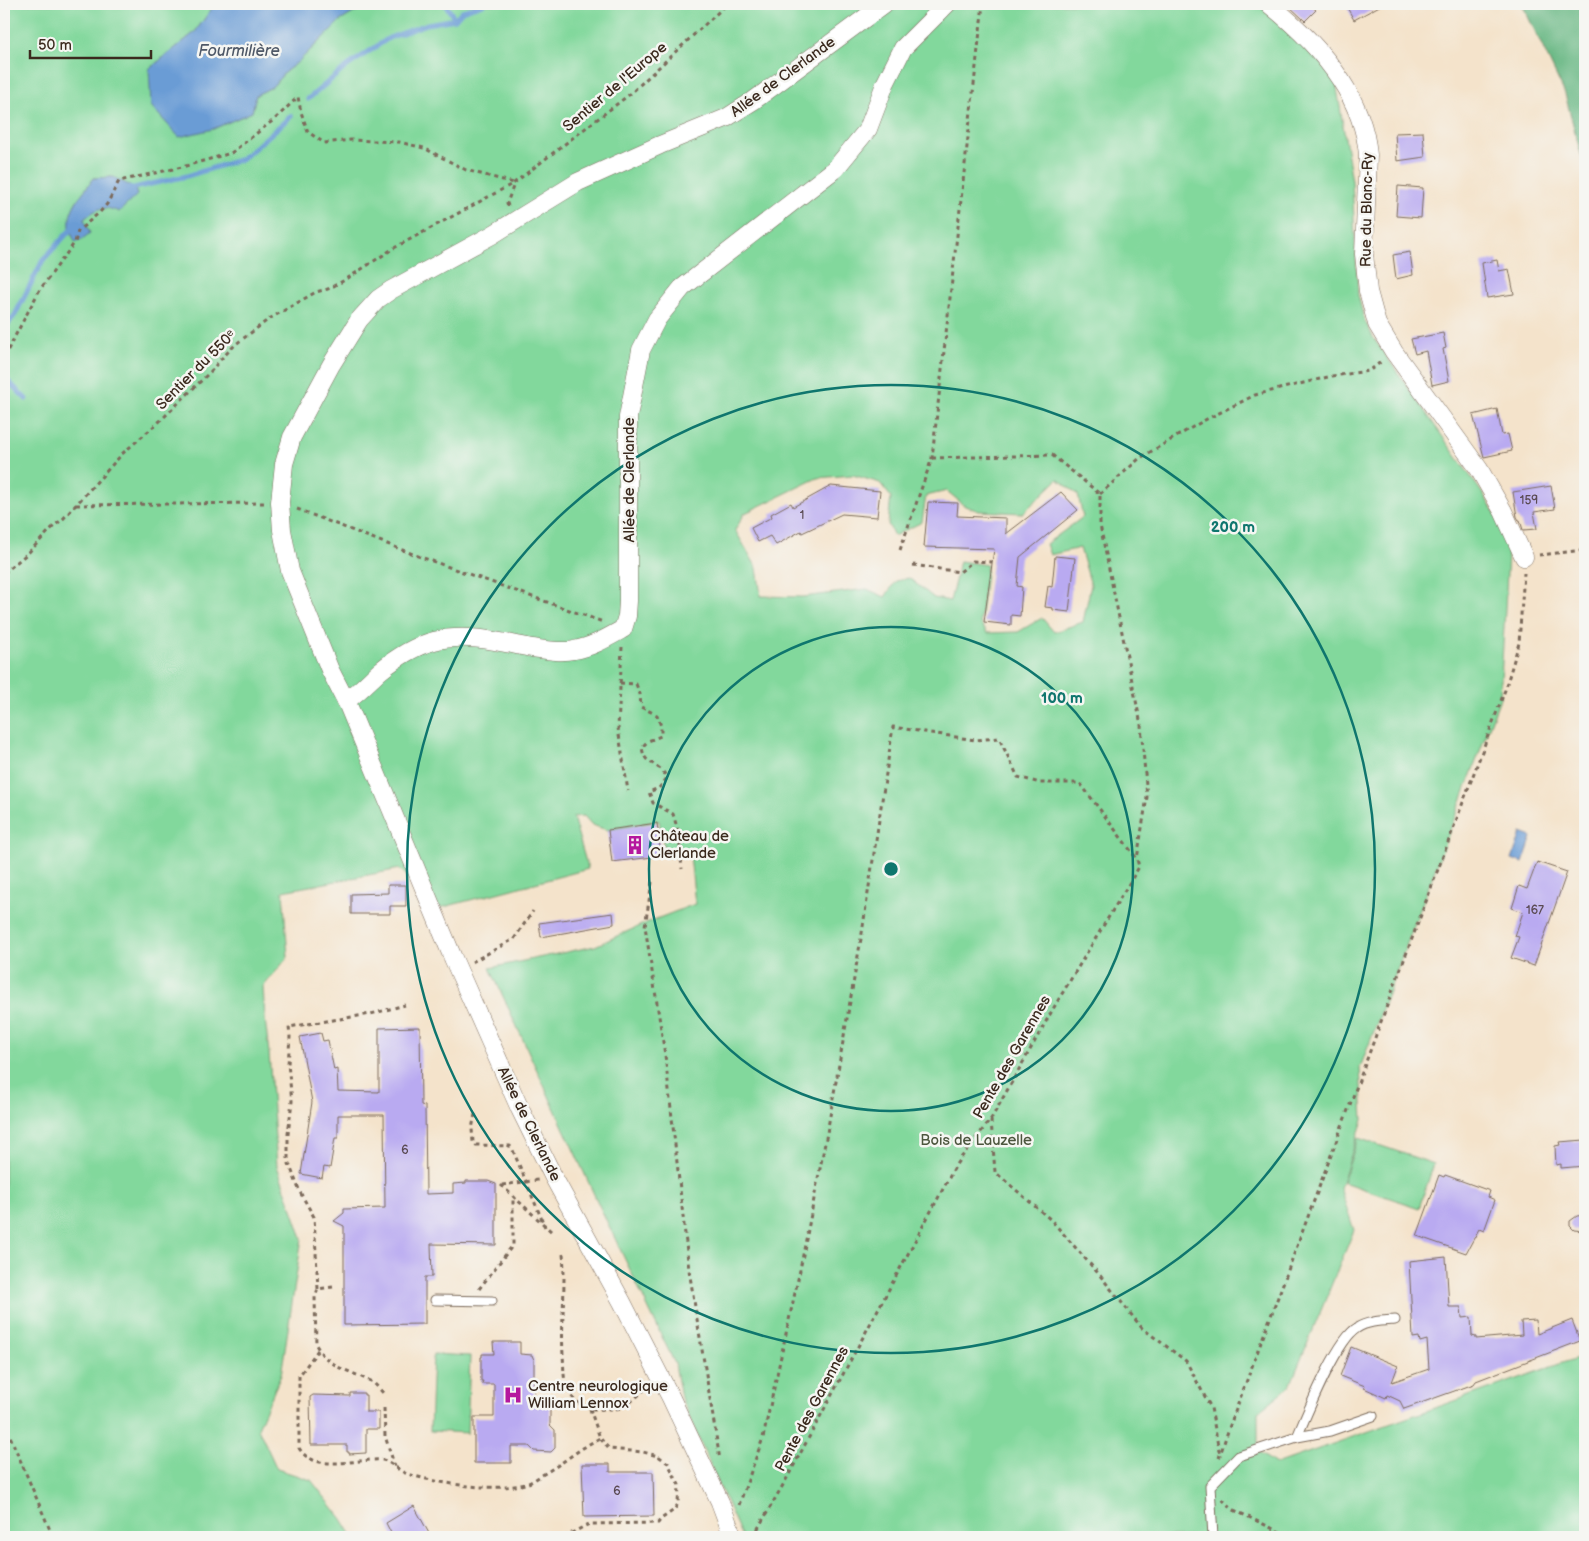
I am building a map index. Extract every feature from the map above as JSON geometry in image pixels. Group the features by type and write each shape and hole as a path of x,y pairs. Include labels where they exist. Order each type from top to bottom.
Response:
{"street":[{"name":"Allée de Clerlande","path":"732,1533 706,1470 656,1368 554,1178 520,1109 458,969 346,701 330,670 290,571 282,530 280,502 284,464 296,428 346,339 359,320 378,299 403,283 497,232 578,182 726,118 753,101 884,4"},
{"name":"Allée de Clerlande","path":"623,629 627,616 628,602 628,417 641,350 647,338 657,319 682,288 836,169 868,129 885,84 903,48 947,4"},
{"name":"Rue du Blanc-Ry","path":"1269,4 1304,36 1325,60 1347,89 1361,119 1366,136 1368,155 1364,254 1368,291 1377,324 1394,352 1479,469 1507,518 1524,557"},
{"path":"346,701 380,671 401,656 433,642 455,638 474,638 559,652 592,646 623,629"}],"lane":[{"path":"435,1300 492,1301"},
{"path":"1297,1437 1316,1393 1345,1339 1357,1328 1371,1322 1395,1320"},
{"path":"1213,1537 1210,1486 1239,1456 1297,1437 1330,1431 1373,1416"}],"path":[{"name":"Sentier de l'Europe","path":"514,183 630,94 727,4"},
{"path":"900,550 932,458 983,4"},
{"path":"4,357 39,291 75,242 78,231 107,204 119,181 231,153 275,119 298,97 308,132 324,143 351,140 399,142 424,148 466,170 514,183"},
{"name":"Sentier du 550ᵉ","path":"4,573 29,552 123,453 160,421 236,344 269,319 316,292 328,289 346,280 394,248 514,183"},
{"path":"932,458 1052,455 1100,494 1140,458 1203,420 1255,395 1332,376 1369,371 1394,352"},
{"name":"Pente des Garennes","path":"754,1537 788,1478 957,1164 991,1119 1057,1002 1139,867 1137,860 1147,797 1141,726 1100,525 1100,494"},
{"path":"75,505 280,502 418,556 623,629"},
{"path":"1229,1428 1505,690 1519,643 1524,557 1585,550"},
{"path":"913,565 960,572 973,561 992,562"},
{"path":"621,651 618,728 628,792"},
{"path":"620,683 636,684 640,694 641,707 656,715 660,726 661,736 648,741 642,747 643,756 651,764 661,768 667,778 658,788 648,792 653,803 673,814 679,834 682,869"},
{"path":"732,1533 763,1438 800,1270 827,1133 862,933 893,727 975,740 999,738 1018,777 1040,783 1080,783 1137,860"},
{"path":"652,882 645,926 665,1055 690,1270 720,1462"},
{"path":"458,969 514,939 533,911"},
{"path":"384,1395 373,1382 338,1367 323,1356 316,1345 316,1297 318,1289 314,1217 300,1192 288,1161 288,1134 292,1101 288,1064 289,1027 371,1014 405,1004"},
{"path":"475,1114 472,1129 473,1142 476,1145 510,1146 512,1148 545,1227"},
{"path":"991,1119 995,1172 1051,1220 1098,1273 1142,1328 1186,1361 1211,1408 1220,1457"},
{"path":"553,1233 501,1185 554,1178"},
{"path":"469,1300 513,1245 513,1196"},
{"path":"563,1254 562,1342 566,1387 573,1397 582,1406 590,1409 622,1408 646,1388 656,1368"},
{"path":"318,1289 333,1287"},
{"path":"318,1350 299,1376 299,1448 304,1456 315,1461 334,1463 384,1460 406,1474 433,1481 464,1486 499,1487 526,1484 560,1466 588,1444 600,1438"},
{"path":"384,1408 384,1436 396,1468"},
{"path":"564,1537 589,1524 658,1523 674,1510 678,1504 679,1485 668,1463 658,1456 643,1452 609,1449 600,1438 590,1409"},
{"path":"4,1422 53,1537"},
{"path":"1210,1486 1232,1509 1290,1537"}],"green space":[{"name":"Bois de Lauzelle","path":"4,4 215,4 195,32 149,69 213,129 252,112 256,95 272,87 285,72 298,62 340,21 368,4 1257,4 1273,12 1335,76 1352,181 1358,295 1364,319 1374,339 1485,497 1509,537 1500,698 1360,1068 1363,1120 1340,1188 1354,1230 1290,1386 1258,1412 1258,1452 1276,1464 1585,1355 1585,1537 742,1537 681,1398 675,1364 598,1203 490,968 595,946 695,904 690,855 666,857 659,821 607,830 592,825 584,816 573,817 588,869 440,908 400,869 283,891 288,957 263,987 277,1166 302,1238 281,1375 258,1428 277,1469 311,1480 342,1519 353,1537 4,1537","holes":["113,177 119,181 109,208 96,209 84,219 71,213 76,202 94,178","853,475 880,483 891,497 888,524 894,536 922,522 926,496 947,491 965,506 979,511 1023,513 1058,479 1078,495 1083,517 1046,544 1050,555 1080,548 1091,585 1083,622 1054,632 1042,618 1018,632 987,633 980,622 987,565 960,561 950,601 934,598 909,578 896,581 885,597 867,589 803,597 761,596 757,568 735,530 745,513 817,478"]},
{"path":"1522,4 1585,4 1585,170 1565,94"},
{"path":"1358,1138 1434,1164 1419,1208 1343,1182"},
{"path":"433,1354 470,1356 467,1433 430,1431"}],"water":[{"name":"Fourmilière","path":"215,4 368,4 340,21 298,62 285,72 272,87 256,95 252,112 213,129 179,137 151,106 149,69 195,32"},
{"path":"113,177 135,188 137,195 119,212 104,208 89,215 84,219 90,233 75,242 70,231 70,220 77,201 94,178"},
{"path":"1521,833 1532,837 1523,863 1512,859"}],"building":[{"path":"1287,4 1309,4 1316,10 1305,21"},
{"path":"1345,4 1383,4 1354,20"},
{"path":"1423,132 1425,157 1397,161 1395,133"},
{"path":"1398,186 1423,188 1421,218 1396,216"},
{"path":"1410,252 1413,275 1396,279 1393,255"},
{"path":"1497,260 1499,271 1509,269 1514,294 1487,298 1482,263"},
{"path":"1443,333 1446,348 1443,349 1449,381 1432,385 1426,351 1415,354 1411,339"},
{"path":"1497,409 1502,435 1508,434 1512,451 1484,457 1473,415"},
{"path":"831,486 880,491 877,517 842,514 802,533 801,531 776,545 770,536 758,542 751,528 772,517 771,514 791,503 793,507"},
{"path":"1551,486 1555,509 1534,512 1537,529 1523,530 1517,517 1513,492"},
{"path":"1061,492 1078,510 1020,557 1017,586 1022,587 1020,616 1011,615 1011,625 984,622 994,549 924,547 928,502 958,503 957,516 1006,518 1006,534"},
{"path":"1055,556 1075,558 1069,612 1045,607 1048,586 1052,587"},
{"name":"Château de Clerlande","path":"657,823 661,856 612,862 608,830"},
{"path":"1537,862 1567,872 1534,966 1511,958 1519,937 1515,936 1523,912 1512,908 1519,886 1527,889"},
{"path":"388,885 406,885 406,906 390,906 390,914 351,914 351,894 388,893"},
{"path":"613,913 614,924 541,937 539,923"},
{"path":"420,1027 421,1105 425,1106 426,1194 453,1193 453,1184 466,1183 466,1181 488,1181 496,1184 496,1245 431,1244 432,1277 425,1277 425,1324 344,1325 344,1226 334,1221 344,1213 344,1209 385,1208 384,1115 338,1115 338,1138 335,1138 330,1168 324,1167 322,1178 301,1174 312,1102 300,1037 321,1033 323,1041 328,1040 334,1070 337,1069 338,1091 379,1092 379,1028"},
{"path":"1585,1140 1585,1166 1561,1168 1561,1164 1556,1165 1555,1146 1560,1145 1559,1142"},
{"path":"1439,1175 1444,1177 1445,1175 1490,1191 1488,1197 1495,1200 1484,1231 1479,1229 1466,1253 1417,1236"},
{"path":"1585,1215 1585,1231 1574,1230 1570,1226 1570,1221 1577,1216"},
{"path":"1446,1257 1449,1307 1461,1307 1462,1318 1471,1317 1472,1336 1476,1337 1476,1339 1522,1335 1521,1321 1536,1320 1537,1334 1572,1320 1580,1341 1476,1381 1474,1384 1404,1409 1400,1401 1387,1395 1386,1398 1364,1388 1365,1386 1340,1376 1351,1347 1398,1366 1392,1382 1429,1369 1427,1340 1420,1342 1419,1337 1413,1338 1409,1261"},
{"path":"493,1342 520,1342 520,1354 532,1355 534,1360 534,1398 550,1398 550,1425 555,1430 555,1448 551,1452 534,1451 529,1446 511,1446 511,1463 474,1463 474,1417 494,1417 494,1384 482,1384 483,1381 481,1381 481,1357 482,1354 494,1354"},
{"path":"350,1393 364,1393 366,1395 366,1412 379,1412 379,1429 366,1429 366,1453 349,1454 347,1452 347,1445 311,1445 310,1397 313,1395 350,1396"},
{"path":"582,1464 610,1464 610,1472 653,1472 654,1516 584,1517"},
{"path":"414,1506 431,1537 393,1537 386,1523"}],"waterway":[{"path":"445,4 455,19"},
{"path":"308,99 346,67 389,38 427,24 455,19 462,11 483,4"},
{"path":"129,189 187,176 242,159 291,116"},
{"path":"4,329 15,315 43,260 75,225"},
{"path":"4,377 26,399"}],"place":[{"name":"Château de Clerlande","path":"635,845"},
{"name":"Centre neurologique William Lennox","path":"513,1395"}]}
